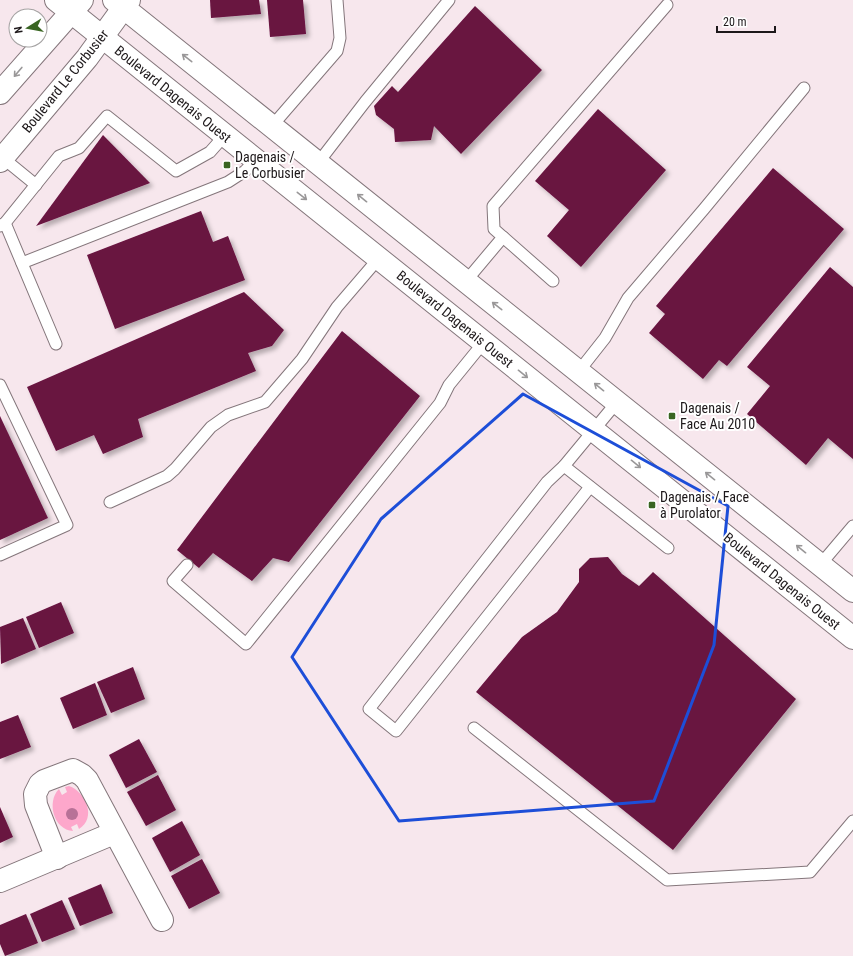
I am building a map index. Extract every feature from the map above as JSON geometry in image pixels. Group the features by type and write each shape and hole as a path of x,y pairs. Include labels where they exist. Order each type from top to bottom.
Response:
{"main road":[{"path":"122,2 272,126 853,591"},
{"name":"Boulevard Le Corbusier","path":"1,160 87,58 122,2"},
{"path":"0,93 69,4"},
{"name":"Boulevard Dagenais Ouest","path":"69,4 101,37 853,638"},
{"path":"57,858 35,799 37,789 40,784 50,778 73,770 87,780 114,833 162,920"},
{"path":"0,881 114,833"}],"lane":[{"path":"272,126 337,51 340,38 337,0"},
{"path":"318,163 365,102 449,0"},
{"path":"553,281 494,228 493,206 667,5"},
{"path":"579,371 605,338 628,298 804,88"},
{"path":"56,344 22,263 2,224 59,156 79,148 107,116 176,171 210,152 225,135"},
{"path":"1,160 36,185"},
{"path":"22,263 228,182 245,171 256,160"},
{"path":"466,281 503,237"},
{"path":"110,502 167,476 219,420 237,411 265,402 302,359 337,307 379,258"},
{"path":"187,565 173,582 246,644 440,403 449,385 484,342"},
{"path":"0,385 67,525 0,555"},
{"path":"590,487 396,731 369,709 547,482 564,466 617,402"},
{"path":"564,466 668,548"},
{"path":"820,565 853,526"},
{"path":"474,728 667,880 810,872 853,821"}],"highlighted area":[{"path":"523,394 728,506 714,645 654,801 399,821 292,657 381,519"}],"shaded area":[{"path":"69,786 75,789 84,799 88,812 84,824 79,829 77,824 71,827 73,831 61,826 57,821 53,808 55,794 59,789 62,795 67,792 65,787"}],"building":[{"path":"210,0 259,0 261,14 211,18"},
{"path":"267,0 303,0 306,34 270,37"},
{"path":"475,6 542,70 461,154 434,126 431,140 395,142 394,129 376,115 374,106 392,86 398,92"},
{"path":"598,109 666,170 581,267 547,236 569,210 535,181"},
{"path":"103,135 150,183 36,226"},
{"path":"773,168 844,229 727,366 719,360 703,379 649,333 665,314 656,306"},
{"path":"201,211 213,242 228,236 245,280 115,329 87,255"},
{"path":"830,267 853,287 853,459 828,438 806,465 747,414 770,386 747,367"},
{"path":"244,292 284,330 272,346 248,353 256,371 138,419 143,437 103,454 94,435 56,451 27,387"},
{"path":"342,331 420,396 289,562 273,558 252,581 213,553 199,568 177,550"},
{"path":"0,416 48,518 0,540"},
{"path":"608,557 622,574 639,586 653,572 796,699 673,850 476,692 522,637 557,612 579,582 579,569 590,558"},
{"path":"61,602 74,633 39,648 26,617"},
{"path":"23,618 36,649 1,664 0,627"},
{"path":"133,667 145,699 111,713 97,682"},
{"path":"95,683 107,715 73,729 60,698"},
{"path":"18,715 31,747 0,759 0,722"},
{"path":"139,739 157,772 126,788 109,755"},
{"path":"158,775 176,810 146,826 127,792"},
{"path":"0,807 13,837 0,843"},
{"path":"182,821 200,855 170,872 152,838"},
{"path":"202,859 220,893 189,909 171,876"},
{"path":"101,884 113,913 80,926 68,898"},
{"path":"62,900 75,929 42,942 30,914"},
{"path":"26,914 38,943 5,956 0,944 0,925"}],"place":[{"name":"Dagenais / Le Corbusier","path":"227,165"},
{"name":"Dagenais / Face Au 2010","path":"672,416"},
{"name":"Dagenais / Face à Purolator","path":"652,505"}]}
